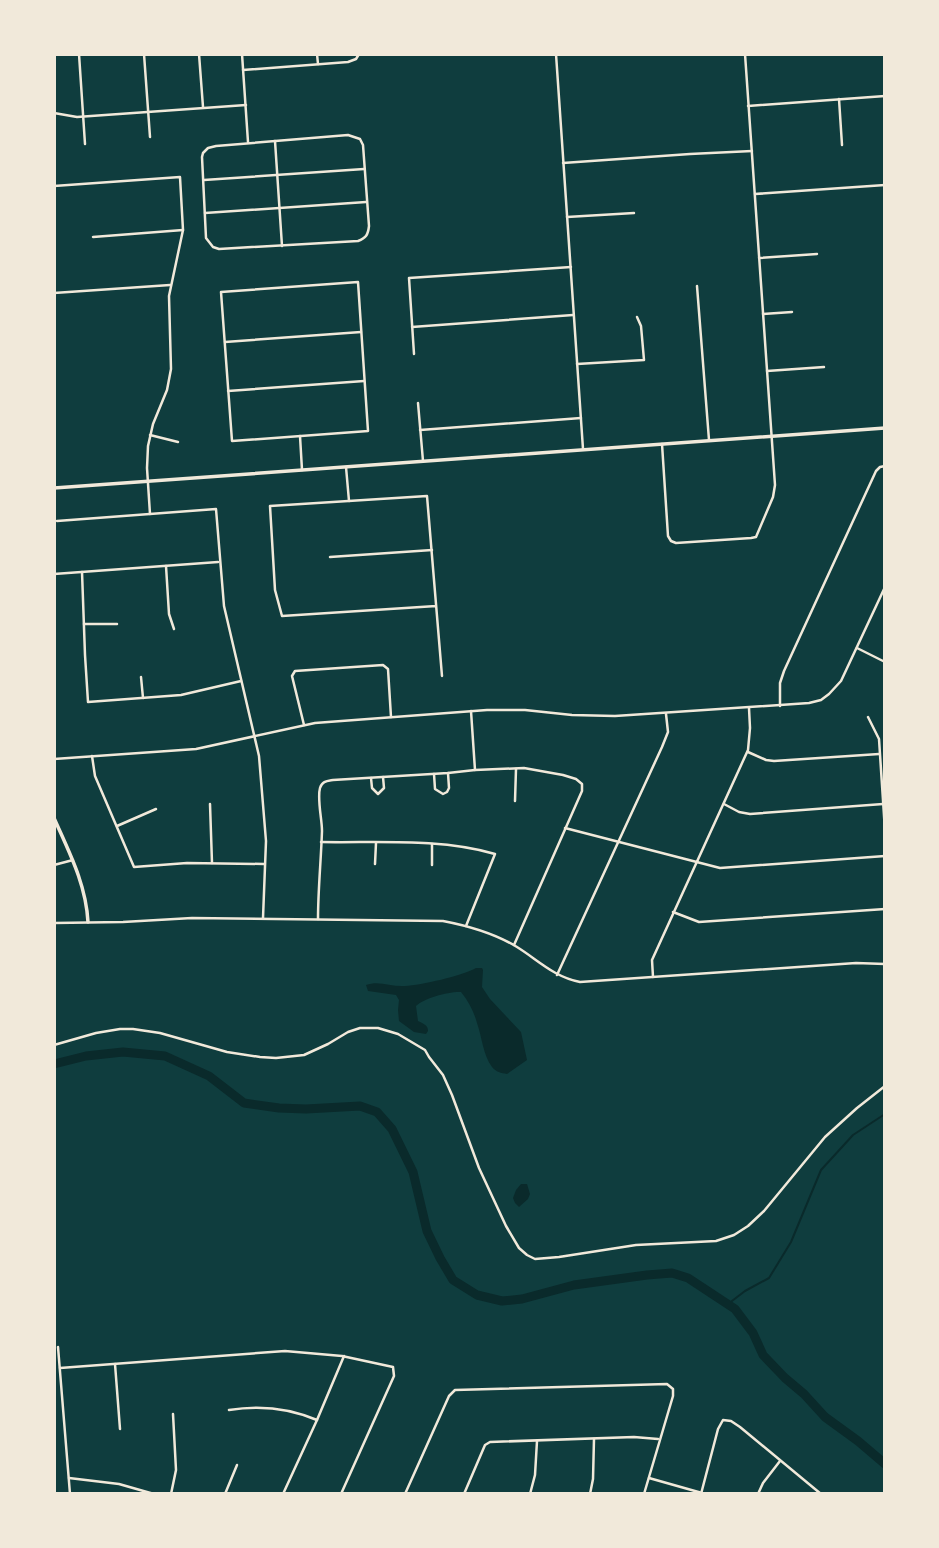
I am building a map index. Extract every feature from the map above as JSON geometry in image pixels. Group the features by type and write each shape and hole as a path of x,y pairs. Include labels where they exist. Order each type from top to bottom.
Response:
{"street":[{"path":"79,54 85,144"},
{"path":"144,54 150,137"},
{"path":"199,54 203,107"},
{"path":"242,54 248,142"},
{"path":"317,54 318,64"},
{"path":"243,70 348,62 356,59 359,54"},
{"path":"556,54 583,450"},
{"path":"662,444 668,536 671,541 676,543 756,537 774,492 775,479 745,54"},
{"path":"748,106 885,96"},
{"path":"839,99 842,145"},
{"path":"54,113 83,117 246,105"},
{"path":"347,135 360,139 363,145 369,226 365,239 219,249 209,244 206,238 203,153 216,146 275,141 347,135"},
{"path":"275,141 282,246"},
{"path":"563,163 751,151"},
{"path":"204,180 364,169"},
{"path":"54,186 180,177 183,230 170,285 169,307 172,369 150,435 147,457 150,514"},
{"path":"755,194 885,185"},
{"path":"205,213 366,202"},
{"path":"567,217 634,213"},
{"path":"93,237 183,230"},
{"path":"759,258 817,254"},
{"path":"414,354 409,278 570,267"},
{"path":"358,282 361,332 368,431 232,441 221,292 358,282"},
{"path":"54,293 170,285"},
{"path":"697,286 709,441"},
{"path":"763,314 792,312"},
{"path":"412,327 574,315"},
{"path":"577,364 644,360 638,317"},
{"path":"225,342 361,332"},
{"path":"767,371 824,367"},
{"path":"228,391 365,381"},
{"path":"418,403 423,461"},
{"path":"421,430 581,418"},
{"path":"54,488 885,428"},
{"path":"150,435 178,442"},
{"path":"300,436 302,470"},
{"path":"780,706 780,683 784,671 876,471 885,466"},
{"path":"346,467 349,501"},
{"path":"436,606 282,616 275,590 270,506 428,496 442,676"},
{"path":"57,521 216,509 224,606 261,771 266,841 263,918"},
{"path":"330,557 432,550"},
{"path":"54,574 220,562"},
{"path":"166,566 169,614 174,629"},
{"path":"82,572 88,702 181,695 241,681"},
{"path":"54,759 207,748 304,725 471,711 511,709 615,716 810,703 831,693 841,681 885,587"},
{"path":"879,600 885,603"},
{"path":"84,624 117,624"},
{"path":"857,648 885,663"},
{"path":"304,725 292,676 295,671 386,666 391,718"},
{"path":"141,677 143,698"},
{"path":"653,977 652,960 747,751 749,708"},
{"path":"471,711 475,770"},
{"path":"557,975 667,735 666,714"},
{"path":"868,718 878,737 885,831"},
{"path":"747,751 774,761 879,754"},
{"path":"92,757 96,776 134,866 265,864"},
{"path":"515,801 516,769"},
{"path":"318,919 321,785 328,781 475,770 543,770 576,779 581,782 582,791 514,945"},
{"path":"434,774 435,789 443,794 449,788 449,773"},
{"path":"371,778 372,788 378,794 384,788 383,777"},
{"path":"210,804 212,863"},
{"path":"723,804 747,814 883,804"},
{"path":"117,826 156,809"},
{"path":"54,818 83,888 88,922"},
{"path":"565,828 720,868 885,856"},
{"path":"321,842 432,844 495,854 466,926"},
{"path":"375,864 376,843"},
{"path":"432,844 432,865"},
{"path":"54,865 73,860"},
{"path":"673,912 699,922 885,909"},
{"path":"54,923 192,918 428,920 489,933 514,945 557,975 585,982 856,962 885,964"},
{"path":"54,1045 96,1033 133,1029 268,1058 309,1054 360,1028 373,1027 398,1034 425,1050 443,1075 479,1168 506,1226 519,1248 536,1259 636,1245 716,1241 733,1235 764,1211 825,1137 885,1086"},
{"path":"58,1347 70,1494"},
{"path":"60,1368 277,1352 344,1356 393,1367 389,1388 341,1494"},
{"path":"283,1494 344,1356"},
{"path":"114,1364 120,1429"},
{"path":"405,1494 450,1394 455,1390 667,1384 674,1391 644,1494"},
{"path":"229,1410 247,1407 271,1408 297,1412 317,1420"},
{"path":"170,1494 176,1470 173,1414"},
{"path":"649,1478 701,1493 718,1429 723,1420 731,1421 821,1494"},
{"path":"464,1494 488,1443 634,1437 659,1440"},
{"path":"590,1494 594,1468 594,1439"},
{"path":"530,1494 535,1475 537,1441"},
{"path":"758,1494 770,1472 780,1461"},
{"path":"225,1494 237,1465"},
{"path":"69,1478 119,1484 154,1494"}],"water":[{"path":"476,968 483,970 482,987 490,999 521,1032 527,1060 507,1074 495,1070 489,1062 474,1015 461,992 437,996 416,1006 418,1021 427,1027 426,1034 414,1032 399,1021 399,1000 396,995 368,991 366,985 412,985 452,977"},
{"path":"521,1184 527,1184 530,1194 519,1207 513,1198"}],"waterway":[{"path":"54,1064 86,1056 123,1052 165,1056 209,1076 244,1103 306,1109 360,1106 377,1112 392,1129 413,1172 427,1231 453,1280 477,1295 502,1301 522,1299 574,1285 647,1275 672,1273 688,1278 735,1309 753,1333 763,1355 785,1378 825,1417 885,1464"},
{"path":"728,1304 769,1278 791,1242 821,1170 853,1135 885,1114"}]}
